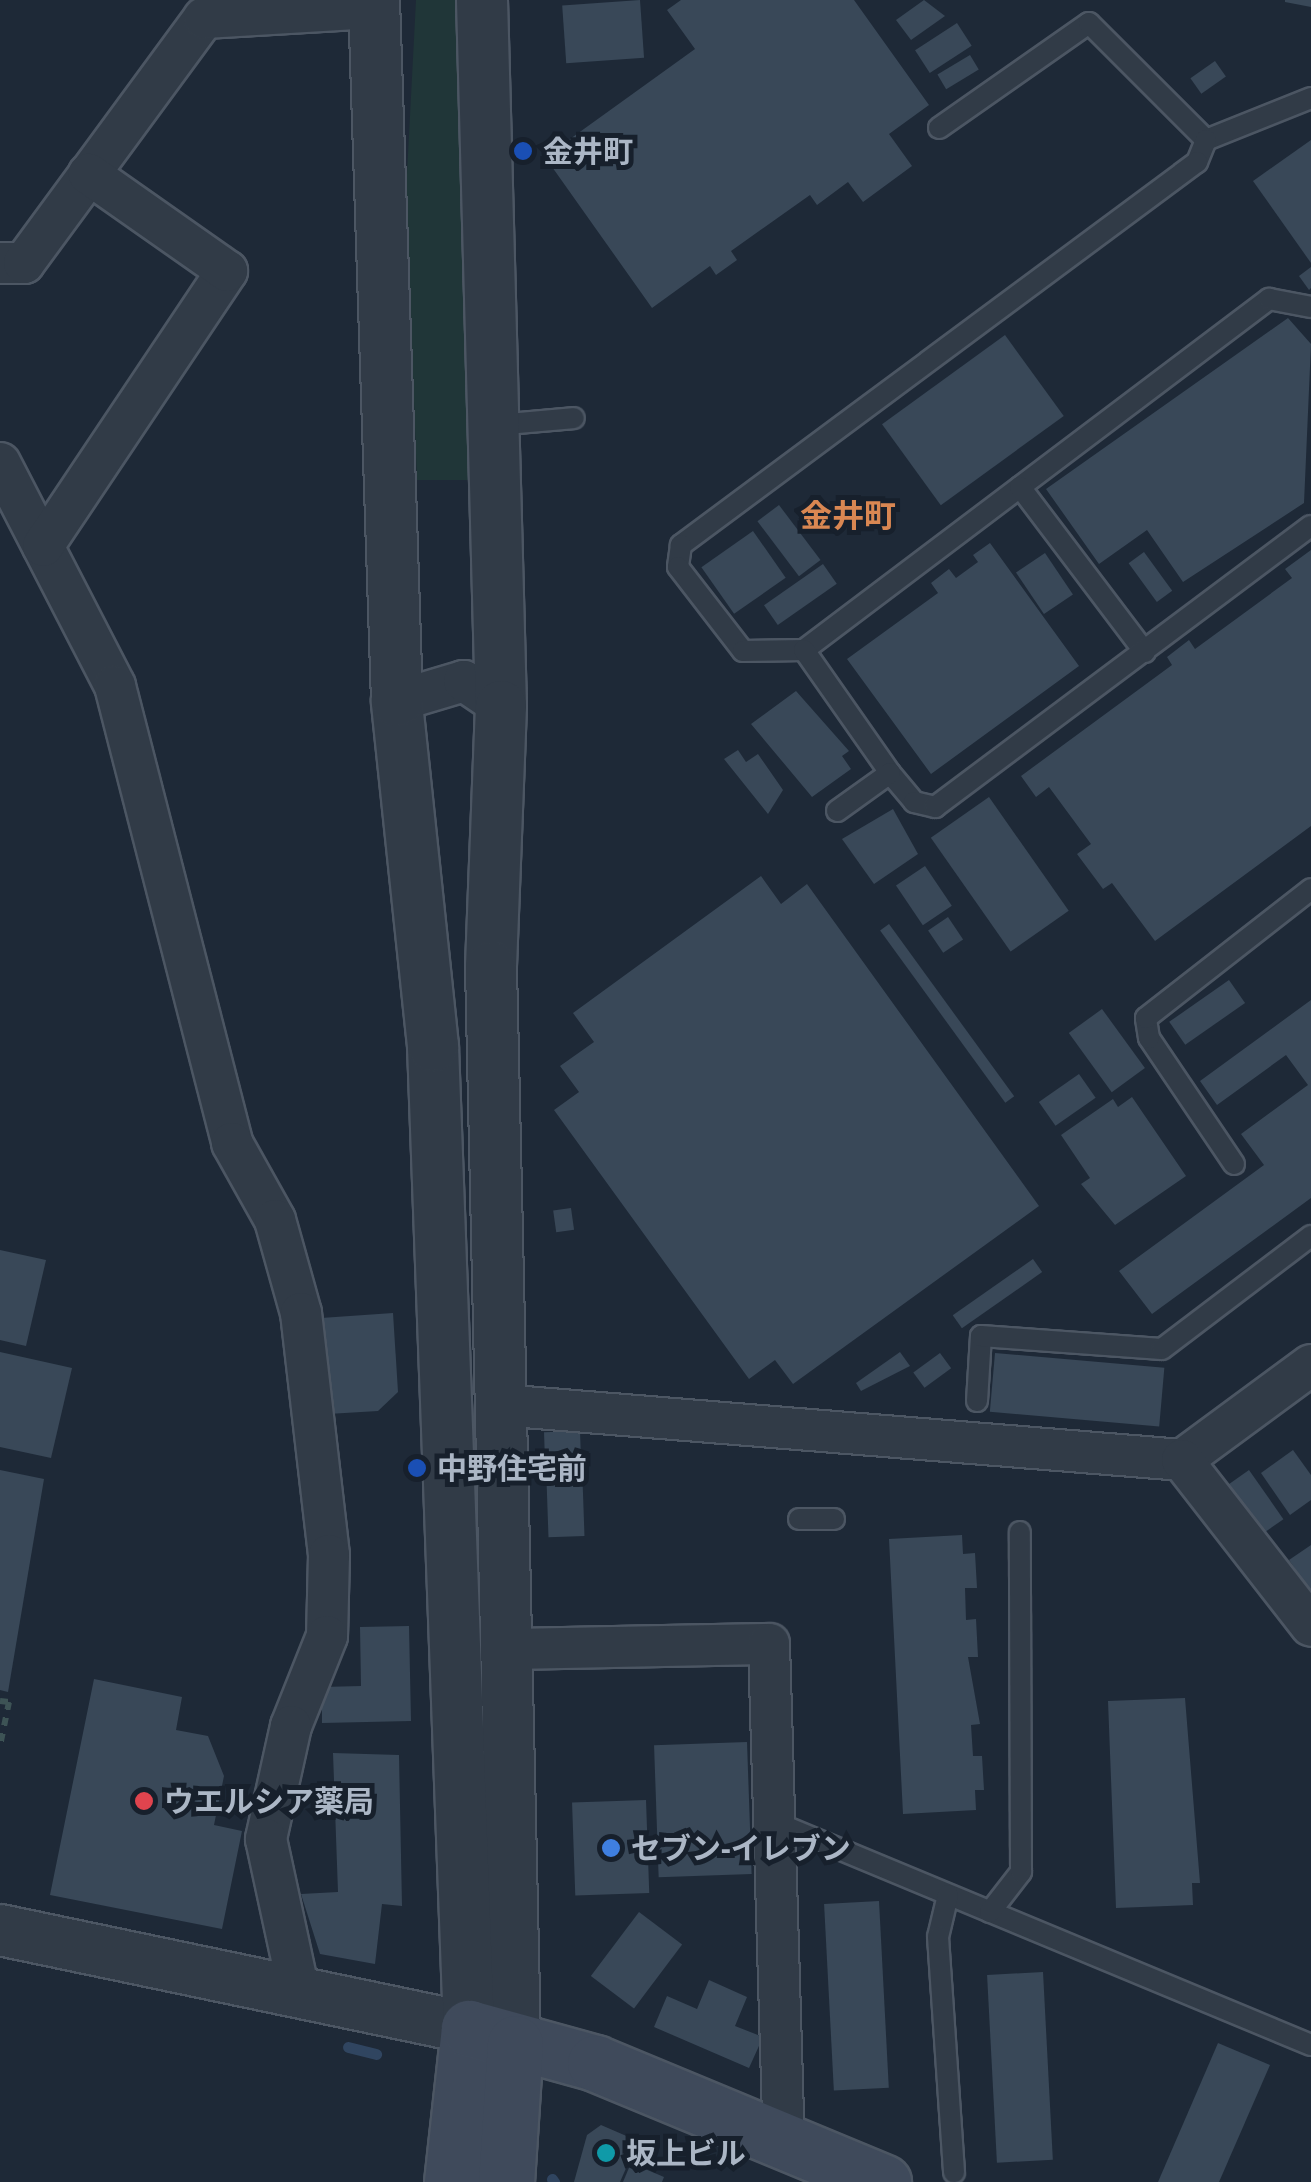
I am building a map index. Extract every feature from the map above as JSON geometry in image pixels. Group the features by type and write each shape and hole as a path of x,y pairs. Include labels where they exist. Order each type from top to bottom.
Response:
{"main road":[{"path":"492,2036 595,2063 874,2180"},
{"path":"452,2182 492,2036"},
{"path":"492,2036 506,2182"}],"street":[{"path":"482,0 502,706 491,967 508,1649 492,2036"},
{"path":"0,263 24,263 204,18 374,4 397,701 434,1046 492,2036"},
{"path":"43,546 227,271 89,174"},
{"path":"0,462 114,686 232,1142 275,1220 301,1313 329,1555 327,1636 290,1726 266,1839 299,1991"},
{"path":"397,701 464,681 502,706"},
{"path":"500,1405 1182,1460 1311,1365"},
{"path":"1182,1460 1311,1626"},
{"path":"508,1649 769,1644 779,1824 784,2140"},
{"path":"0,1930 299,1991 492,2036"}],"lane":[{"path":"938,128 1089,22 1206,140"},
{"path":"1311,98 1206,140 1197,162 681,545 678,567 743,651 804,650 1270,299 1311,307"},
{"path":"496,425 574,418"},
{"path":"1020,487 1145,652"},
{"path":"804,650 914,802 935,806 1311,526"},
{"path":"837,810 890,773"},
{"path":"1234,1164 1149,1038 1146,1018 1311,889"},
{"path":"977,1402 981,1336 1162,1350 1311,1236"},
{"path":"799,1520 834,1519"},
{"path":"990,1912 1021,1872 1020,1532"},
{"path":"779,1824 1311,2046"},
{"path":"948,1895 938,1937 954,2172"}],"path":[{"path":"0,1701 9,1702 0,1746"}],"green space":[{"path":"416,0 461,0 474,480 417,480 406,193"}],"building":[{"path":"640,0 644,58 566,63 562,5"},
{"path":"681,0 854,0 929,105 889,134 912,166 863,202 848,182 817,205 810,195 731,251 737,260 716,275 710,266 652,308 545,157 695,49 667,10"},
{"path":"924,0 945,16 911,40 896,20"},
{"path":"1311,0 1311,7 1285,2"},
{"path":"957,23 972,46 930,73 915,50"},
{"path":"970,55 979,70 946,89 937,75"},
{"path":"1215,61 1226,77 1201,94 1190,78"},
{"path":"1311,140 1311,263 1253,181"},
{"path":"1311,267 1311,288 1309,290 1299,276"},
{"path":"1288,318 1311,344 1304,503 1183,582 1147,530 1099,564 1046,489"},
{"path":"1005,335 1064,416 941,505 882,424"},
{"path":"779,505 821,560 799,576 757,521"},
{"path":"753,531 786,578 734,614 701,567"},
{"path":"990,543 1079,666 931,774 847,659 938,593 931,583 949,569 956,578 978,562 973,555"},
{"path":"1311,550 1311,826 1155,941 1112,883 1103,889 1077,854 1091,844 1049,787 1036,797 1021,776 1172,665 1167,657 1189,640 1195,649 1292,578 1285,569"},
{"path":"1144,552 1172,591 1157,602 1129,563"},
{"path":"1045,553 1073,594 1044,614 1016,573"},
{"path":"823,564 837,584 778,625 764,605"},
{"path":"796,691 849,751 842,756 851,769 812,797 751,724"},
{"path":"738,750 746,762 758,754 783,790 768,814 724,759"},
{"path":"989,797 1069,911 1011,952 931,838"},
{"path":"893,809 918,854 874,884 842,839"},
{"path":"925,866 952,906 923,925 896,886"},
{"path":"761,876 781,904 807,884 1039,1206 793,1384 775,1360 749,1379 554,1110 579,1092 560,1066 594,1042 573,1013"},
{"path":"948,917 963,939 943,953 928,930"},
{"path":"889,924 1014,1096 1005,1103 880,930"},
{"path":"1229,980 1245,1003 1185,1045 1169,1022"},
{"path":"1311,1000 1311,1198 1152,1314 1119,1271 1264,1165 1241,1134 1308,1085 1286,1055 1217,1105 1200,1081"},
{"path":"1102,1009 1145,1068 1112,1092 1069,1033"},
{"path":"1079,1074 1096,1098 1055,1126 1039,1102"},
{"path":"1132,1097 1186,1176 1115,1225 1081,1184 1090,1178 1061,1135 1113,1099 1118,1107"},
{"path":"571,1208 574,1230 556,1232 553,1211"},
{"path":"0,1250 46,1260 26,1346 0,1340"},
{"path":"1033,1259 1042,1272 962,1328 953,1315"},
{"path":"393,1313 398,1392 378,1411 328,1414 321,1318"},
{"path":"0,1352 72,1368 51,1458 0,1447"},
{"path":"900,1352 910,1366 861,1391 856,1383"},
{"path":"940,1353 951,1368 924,1388 913,1372"},
{"path":"995,1353 1164,1368 1159,1427 990,1412"},
{"path":"580,1431 581,1459 545,1460 544,1432"},
{"path":"1293,1450 1311,1475 1311,1500 1290,1515 1261,1473"},
{"path":"582,1465 584,1536 548,1537 546,1466"},
{"path":"0,1470 44,1479 8,1692 0,1690"},
{"path":"1249,1470 1283,1519 1260,1536 1225,1487"},
{"path":"962,1535 963,1554 975,1553 977,1588 965,1588 966,1620 976,1619 978,1657 968,1657 980,1724 971,1725 973,1756 982,1756 984,1790 975,1790 976,1810 903,1814 889,1539"},
{"path":"1311,1545 1311,1592 1289,1560"},
{"path":"409,1626 411,1721 322,1723 322,1687 361,1686 360,1627"},
{"name":"ウエルシア薬局","path":"94,1679 182,1697 176,1730 208,1736 224,1776 214,1825 242,1831 222,1929 50,1895"},
{"path":"1185,1698 1200,1883 1192,1883 1193,1905 1116,1908 1108,1701"},
{"path":"747,1742 752,1874 659,1877 654,1745"},
{"path":"333,1753 399,1755 402,1906 382,1904 375,1964 320,1954 301,1894 338,1892"},
{"name":"セブン-イレブン","path":"646,1800 649,1893 575,1896 572,1803"},
{"path":"879,1901 889,2088 834,2091 824,1904"},
{"path":"639,1912 682,1944 634,2008 591,1976"},
{"path":"1043,1972 1053,2160 997,2163 987,1975"},
{"path":"709,1980 747,1997 735,2026 763,2037 749,2068 654,2027 667,1996 697,2009"},
{"path":"1218,2043 1270,2065 1219,2182 1158,2182"},
{"name":"坂上ビル","path":"601,2125 638,2141 620,2182 574,2182 587,2135"},
{"path":"631,2163 664,2177 662,2182 623,2182"}],"waterway":[{"path":"348,2047 376,2054"}],"place":[{"name":"金井町","path":"523,151"},
{"name":"中野住宅前","path":"417,1468"},
{"name":"ウエルシア薬局","path":"144,1801"},
{"name":"セブン-イレブン","path":"611,1848"},
{"name":"坂上ビル","path":"606,2153"}],"district":[{"name":"金井町","path":"848,515"}]}
